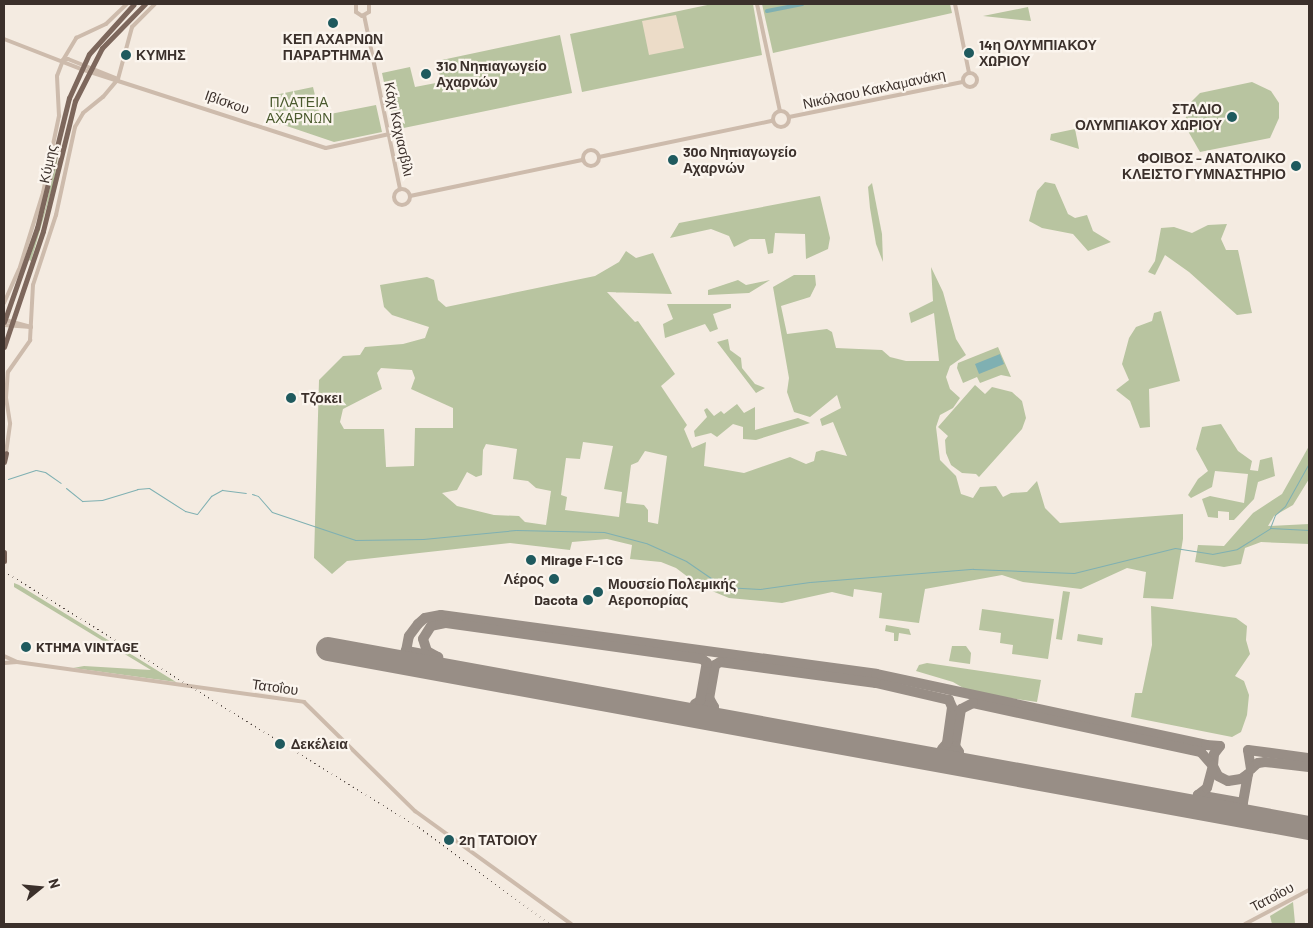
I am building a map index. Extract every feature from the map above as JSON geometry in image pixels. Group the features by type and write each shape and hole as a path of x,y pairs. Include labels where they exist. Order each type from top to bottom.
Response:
{"main road":[{"name":"Κύμης","path":"4,347 6,322 37,228 62,117 82,67 103,35 134,4"},
{"name":"Κύμης","path":"6,322 43,231 68,119 88,69 118,28 144,4"},
{"path":"4,462 6,454"},
{"path":"4,552 4,561"}],"street":[{"path":"4,303 19,270 43,193 59,116 57,76 63,60 76,38 106,24 127,4"},
{"path":"6,454 10,423 6,398 8,372 28,344 31,327 33,285 56,215 75,127 84,113 103,97 118,79 130,31 139,18 155,4"},
{"path":"356,4 356,12 364,15 369,12 369,4"},
{"path":"757,4 780,111 789,117"},
{"path":"954,4 969,73 963,82"},
{"name":"Κάχι Καχιασβίλι","path":"364,15 400,189 394,196 397,204 406,204 410,196"},
{"name":"Ιβίσκου","path":"4,40 329,147 389,134"},
{"name":"Νικόλαου Κακλαμανάκη","path":"772,121 782,127 789,117 963,82 968,87 975,85 976,76 969,73"},
{"path":"583,160 586,165 593,167 599,157 772,121 774,114 780,111"},
{"path":"400,189 410,196 583,160 590,150 599,157"},
{"path":"6,322 31,327"},
{"name":"Τατοΐου","path":"4,656 17,662 294,699 307,704 415,811 571,924"},
{"name":"Τατοΐου","path":"4,664 17,662"},
{"name":"Τατοΐου","path":"1246,924 1309,890"}],"green space":[{"path":"712,4 753,4 762,55 582,92 570,34"},
{"path":"762,4 950,4 952,13 773,53"},
{"path":"1028,7 1031,21 983,16"},
{"path":"560,35 572,93 394,130 382,73 410,67 415,87 441,82 437,61"},
{"name":"ΣΤΑΔΙΟ ΟΛΥΜΠΙΑΚΟΥ ΧΩΡΙΟΥ","path":"1252,82 1271,91 1279,103 1279,118 1270,138 1200,152 1184,124 1190,103 1200,93"},
{"name":"ΠΛΑΤΕΙΑ ΑΧΑΡΝΩΝ","path":"313,87 320,116 376,105 382,132 334,142 272,121 270,96"},
{"path":"1075,129 1079,149 1050,140 1051,134"},
{"path":"62,130 54,182 31,261 29,260 46,206"},
{"path":"1045,182 1055,184 1068,214 1075,218 1087,215 1093,231 1111,242 1088,251 1073,234 1042,228 1029,221 1037,191"},
{"path":"872,183 882,234 883,262 876,244 870,208 868,187"},
{"path":"820,196 830,238 828,249 806,259 805,234 775,233 773,253 768,254 765,239 750,239 734,247 729,236 711,229 670,238 679,223"},
{"path":"1227,224 1221,239 1226,250 1238,250 1252,313 1237,315 1189,272 1165,255 1155,275 1148,272 1155,261 1161,228 1174,227 1192,233 1208,225"},
{"path":"626,251 636,258 653,253 672,294 607,292 635,322 638,321 675,374 661,386 687,425 684,429 692,448 706,442 704,466 744,473 790,457 806,464 814,461 816,452 822,450 847,456 833,422 822,426 820,419 841,408 837,395 810,417 794,412 787,392 789,378 773,287 794,275 815,275 816,285 810,297 781,306 787,334 827,329 832,332 836,348 882,350 890,357 906,361 939,361 934,313 911,323 909,313 933,301 931,267 943,292 956,339 966,355 950,366 946,377 950,389 960,398 953,408 940,415 936,427 940,460 956,476 961,494 973,498 980,487 996,486 1003,497 1011,493 1027,492 1037,481 1045,508 1060,523 1183,514 1183,539 1173,599 1143,598 1146,572 1127,568 1081,589 1023,582 1002,575 925,589 919,623 879,618 882,593 854,589 853,597 832,592 782,603 729,598 700,586 676,568 661,562 630,559 632,545 607,539 572,542 570,550 510,543 347,561 332,574 314,558 319,380 343,356 360,355 365,347 403,344 425,338 429,327 392,315 384,307 380,285 427,277 434,280 438,300 446,307 595,276 619,262","holes":["381,368 412,370 415,378 411,389 453,408 453,428 415,428 414,466 386,467 384,429 344,429 340,422 343,409 382,389 377,373","583,442 613,446 604,489 622,492 619,517 565,510 567,497 561,495 566,458 580,459","486,444 517,449 513,479 528,481 536,488 551,491 546,525 525,522 519,516 494,515 457,506 442,493 457,490 467,472 476,477 482,475 483,450","645,451 667,456 658,524 648,522 648,510 644,505 626,503 631,465 638,462"]},
{"path":"738,280 746,285 770,280 749,293 708,295 708,290"},
{"path":"667,304 731,304 731,308 713,314 718,329 710,332 705,324 665,338 663,324 673,319"},
{"path":"1161,311 1180,381 1149,389 1150,427 1140,428 1130,401 1116,390 1129,380 1122,364 1129,338 1136,327 1152,321 1154,313"},
{"path":"728,339 730,350 741,358 742,368 755,384 765,388 756,393 717,342"},
{"path":"998,347 1011,377 1001,375 980,383 977,377 963,383 957,368 958,363"},
{"path":"975,385 985,394 992,387 1012,392 1022,401 1026,418 1022,429 979,477 976,474 962,473 951,465 946,453 945,440 948,436 938,427"},
{"path":"737,404 744,413 755,407 755,430 798,418 810,423 756,440 743,439 743,427 733,424 717,437 711,433 695,437 694,431 707,417 704,410 707,408 714,416 721,411 724,414"},
{"path":"1221,424 1238,451 1252,461 1250,470 1258,471 1260,460 1272,457 1275,476 1258,482 1254,499 1234,520 1229,520 1229,512 1218,511 1218,518 1208,517 1202,499 1210,496 1244,503 1248,474 1215,471 1212,487 1191,498 1188,495 1198,479 1208,471 1196,449 1202,427"},
{"path":"1309,446 1309,479 1293,505 1274,516 1268,526 1309,524 1309,544 1261,542 1245,548 1241,564 1224,567 1195,562 1198,545 1224,546 1253,513 1282,494"},
{"path":"14,583 176,682 73,668 84,666 151,670 14,587"},
{"path":"1063,591 1070,592 1062,640 1056,639"},
{"path":"1151,606 1236,618 1247,626 1246,640 1250,654 1235,676 1244,681 1249,695 1247,715 1241,732 1232,737 1131,717 1135,693 1142,693 1152,645"},
{"path":"982,609 1054,619 1048,659 1012,654 1013,645 1000,643 1001,633 979,630"},
{"path":"886,625 909,629 911,635 899,633 898,641 894,641 894,633 885,631"},
{"path":"1078,634 1103,638 1102,645 1077,641"},
{"path":"952,646 966,646 971,653 970,664 949,661"},
{"path":"927,663 1041,680 1037,702 972,693 953,682 916,671 919,665"},
{"path":"1293,902 1295,923 1272,924 1270,916"}],"shaded area":[{"path":"676,15 684,48 649,55 642,21"}],"water":[{"path":"1000,354 1004,364 979,374 975,364"}],"waterway":[{"path":"767,11 802,4"},
{"path":"1270,528 1275,515 1285,506 1309,463"},
{"path":"8,479 36,470 45,472 61,483"},
{"path":"66,488 82,501 102,500 137,489 149,488 185,511 197,514 211,496 222,490 246,493"},
{"path":"252,494 258,496 272,512 355,540 423,539 516,530 604,532 646,543 686,561 724,587 760,589 810,582 973,569 1074,573 1175,548 1212,554 1237,549 1270,528 1309,530"}],"taxiway":[{"path":"441,615 876,674 1206,745 1220,746 1214,754 1213,766 1201,752 973,703 961,709 955,746 959,752 942,749 947,743 952,707 949,700 876,683 720,662 715,665 709,698 714,707 695,704 700,701 707,663 702,659 445,623 431,626 423,639 427,651 438,657 406,651 409,636 418,624 425,618 441,615"},
{"path":"1251,769 1248,750 1309,758"},
{"path":"1251,769 1258,763 1265,762 1309,767"},
{"path":"1213,766 1218,776 1228,781 1241,779 1248,774 1243,803 1198,795 1207,788 1213,766"}],"runway":[{"path":"328,649 1309,828"}],"railway":[{"path":"4,571 419,827 550,924"}],"place":[{"name":"ΚΕΠ ΑΧΑΡΝΩΝ ΠΑΡΑΡΤΗΜΑ Δ","path":"333,23"},
{"name":"14η ΟΛΥΜΠΙΑΚΟΥ ΧΩΡΙΟΥ","path":"969,53"},
{"name":"ΚΥΜΗΣ","path":"126,55"},
{"name":"31ο Νηπιαγωγείο Αχαρνών","path":"426,74"},
{"name":"ΣΤΑΔΙΟ ΟΛΥΜΠΙΑΚΟΥ ΧΩΡΙΟΥ","path":"1232,117"},
{"name":"30ο Νηπιαγωγείο Αχαρνών","path":"673,160"},
{"name":"ΦΟΙΒΟΣ - ΑΝΑΤΟΛΙΚΟ ΚΛΕΙΣΤΟ ΓΥΜΝΑΣΤΗΡΙΟ","path":"1296,166"},
{"name":"Τζοκει","path":"291,398"},
{"name":"Mirage F-1 CG","path":"531,560"},
{"name":"Λέρος","path":"554,579"},
{"name":"Μουσείο Πολεμικής Αεροπορίας","path":"598,592"},
{"name":"Dacota","path":"588,600"},
{"name":"KTHMA VINTAGE","path":"26,647"},
{"name":"Δεκέλεια","path":"280,744"},
{"name":"2η ΤΑΤΟΙΟΥ","path":"449,840"}]}
